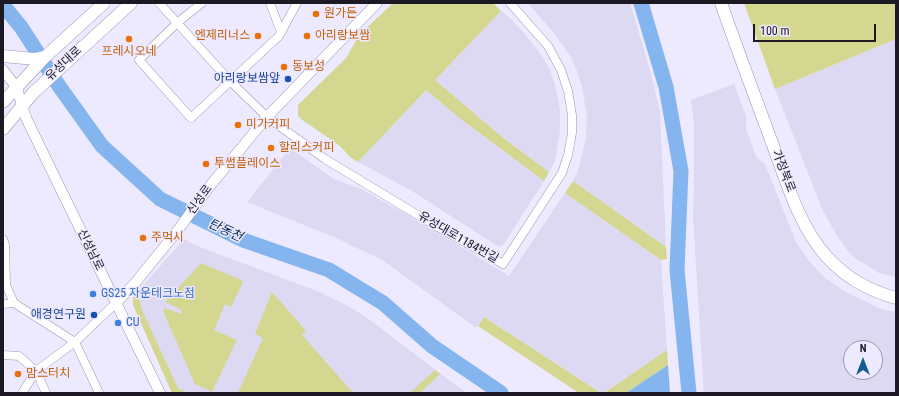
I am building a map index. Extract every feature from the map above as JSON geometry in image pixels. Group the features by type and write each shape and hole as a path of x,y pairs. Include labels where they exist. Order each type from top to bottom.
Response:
{"main road":[{"name":"유성대로","path":"4,97 104,3"},
{"name":"유성대로","path":"3,129 33,93 70,57 131,3"},
{"name":"가정북로","path":"721,3 787,184 805,227 826,256 843,272 869,289 896,298"},
{"path":"5,56 36,59 45,57"}],"street":[{"name":"유성대로1184번길","path":"159,3 230,81 267,117 325,159 431,223 503,264 562,173 568,155 572,133 572,115 568,91 561,70 548,46 510,3"},
{"path":"202,3 139,60 191,118 279,36 298,3"},
{"path":"270,3 281,32"},
{"name":"신성로","path":"22,393 36,371 75,342 135,283 178,230 209,188 267,117 376,3"},
{"path":"3,70 20,83"},
{"name":"신성남로","path":"20,83 22,106 160,393"},
{"path":"4,97 22,106"},
{"path":"3,239 5,245 6,285 14,303 75,342 99,393"},
{"path":"3,304 14,303"},
{"path":"3,355 19,356 36,371 46,393"}],"shaded area":[{"path":"528,3 630,3 650,70 660,112 666,247 573,181 578,171 586,138 587,117 582,87 577,71 569,54 553,32"},
{"path":"501,11 508,16 525,34 540,53 550,70 556,89 560,110 560,131 555,161 549,172 502,137 435,80"},
{"path":"896,39 896,277 879,273 853,257 839,239 823,211 775,89"},
{"path":"734,84 746,116 746,129 757,158 765,164 796,242 808,260 825,278 844,291 881,309 896,312 896,393 704,393 693,216 694,124 691,100"},
{"path":"426,90 458,117 544,181 504,244 499,247 412,191 358,162"},
{"path":"290,148 332,178 361,189 413,218 509,276 565,193 661,260 667,350 604,393 601,393 484,317 476,328 384,261 336,238 247,202"},
{"path":"183,240 317,291 348,306 366,317 466,393 173,393 133,297"}],"green space":[{"path":"393,3 493,3 501,11 435,80 502,137 549,172 544,181 458,117 426,90 358,162 351,158 340,146 298,116 298,105 346,58 360,34"},
{"path":"744,3 896,3 896,39 775,89"},
{"path":"573,181 666,247 667,259 661,260 565,193"},
{"path":"201,263 243,282 231,307 225,304 214,330 237,340 212,392 195,384 163,311 165,308 181,314 182,310 165,302"},
{"path":"272,292 306,331 302,335 353,393 238,393 263,338 255,334"},
{"path":"135,296 139,299 142,310 177,386 179,389 188,393 172,393 133,305 133,297"},
{"path":"484,317 601,393 579,393 478,326"},
{"path":"667,350 668,365 626,393 604,393"},
{"path":"435,370 440,374 420,393 410,393"}],"water":[{"path":"668,365 670,393 626,393"}],"waterway":[{"path":"641,3 666,87 681,171 677,270 689,393"},
{"name":"탄동천","path":"3,5 21,27 59,86 102,146 160,199 243,240 329,270 383,303 432,346 501,393"}],"place":[{"name":"원가든","path":"316,14"},
{"name":"엔제리너스","path":"258,36"},
{"name":"아리랑보쌈","path":"307,36"},
{"name":"프레시오네","path":"129,39"},
{"name":"동보성","path":"284,67"},
{"name":"아리랑보쌈앞","path":"288,79"},
{"name":"미가커피","path":"238,125"},
{"name":"할리스커피","path":"271,148"},
{"name":"투썸플레이스","path":"206,164"},
{"name":"주먹시","path":"143,238"},
{"name":"GS25 자운테크노점","path":"93,294"},
{"name":"애경연구원","path":"94,315"},
{"name":"CU","path":"118,323"},
{"name":"맘스터치","path":"18,374"}]}
